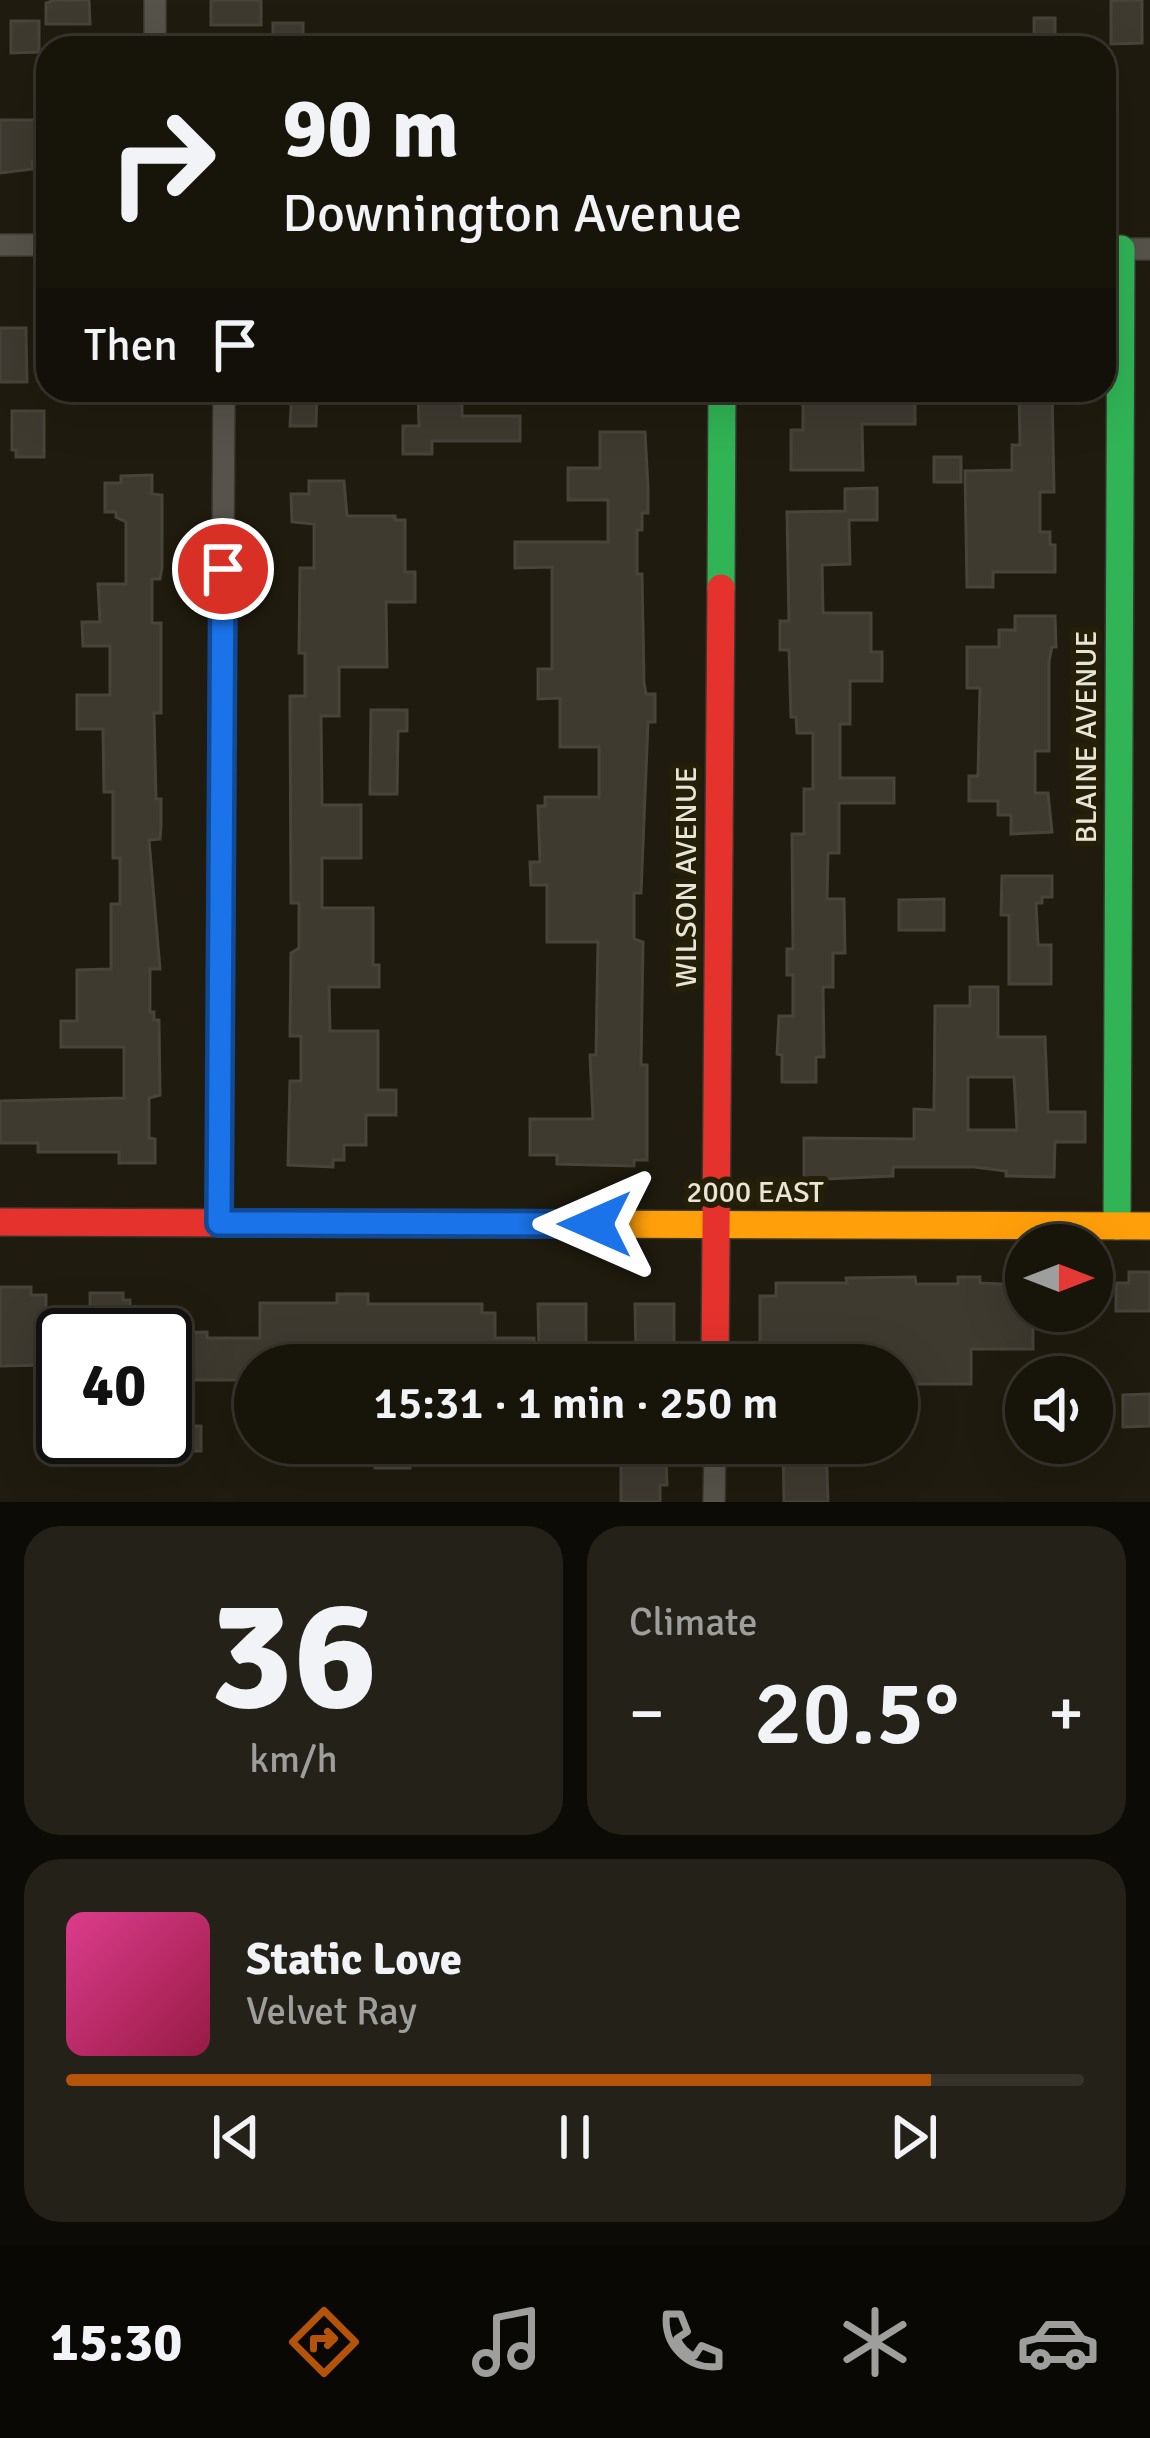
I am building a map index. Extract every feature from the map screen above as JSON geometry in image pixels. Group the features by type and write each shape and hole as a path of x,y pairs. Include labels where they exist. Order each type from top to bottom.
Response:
{"street":[{"path":"155,0 155,36"},
{"path":"0,245 36,245"},
{"path":"1116,249 1150,249"},
{"path":"219,1223 224,402"},
{"name":"WILSON AVENUE","path":"715,1344 722,402"},
{"name":"BLAINE AVENUE","path":"1114,402 1117,1226"},
{"name":"2000 EAST","path":"0,1222 1150,1226"},
{"path":"714,1502 715,1464"}],"building":[{"path":"89,0 90,24 46,24 46,3"},
{"path":"211,0 261,0 261,25 211,25"},
{"path":"1142,0 1142,43 1116,44 1116,36 1111,36 1111,1"},
{"path":"1034,18 1055,18 1055,36 1034,36"},
{"path":"11,21 39,21 36,52 11,53"},
{"path":"273,23 303,23 303,36 273,36"},
{"path":"0,120 36,120 33,169 0,173"},
{"path":"0,328 26,328 27,382 0,382"},
{"path":"291,402 317,402 316,426 290,426"},
{"path":"418,402 462,402 462,416 520,416 520,441 432,441 432,454 403,454 403,426 419,426"},
{"path":"803,402 915,402 915,424 862,424 863,470 791,470 791,430 803,430"},
{"path":"1019,402 1052,402 1054,492 1040,492 1040,532 1050,532 1050,545 1055,545 1055,572 993,572 993,587 967,587 965,471 1012,470 1012,445 1020,445"},
{"path":"12,411 44,411 44,457 16,457"},
{"path":"600,432 645,432 648,488 648,513 642,513 642,530 637,530 637,574 642,574 644,683 646,694 655,694 655,722 648,722 641,893 634,893 634,939 643,942 641,1065 647,1065 647,1160 634,1160 634,1166 557,1164 557,1155 530,1155 530,1119 593,1119 590,1055 596,1055 598,942 547,942 547,885 531,885 530,862 540,862 538,806 545,806 545,797 599,797 599,747 560,747 560,698 538,699 538,669 552,669 552,567 515,568 515,542 608,542 608,500 568,500 568,468 600,468"},
{"path":"934,457 961,457 961,482 934,482"},
{"path":"152,475 152,494 162,495 162,567 160,579 152,579 152,623 161,623 161,713 154,713 161,826 160,839 149,840 160,969 150,969 150,1012 159,1020 160,1095 149,1098 149,1138 155,1139 155,1163 119,1163 119,1152 38,1152 38,1143 0,1143 0,1101 124,1098 124,1047 61,1047 61,1021 77,1021 77,970 111,969 111,904 120,904 120,858 113,858 113,792 104,792 103,729 77,729 77,695 110,695 110,646 83,646 82,622 100,622 98,584 126,584 126,522 116,512 105,512 105,483 121,483 121,476"},
{"path":"309,481 344,481 347,516 405,520 405,572 415,572 415,602 386,602 387,667 339,667 339,716 321,716 322,805 361,805 361,858 322,858 322,908 373,908 373,965 379,965 379,987 329,987 330,1031 378,1031 378,1090 396,1090 396,1115 366,1115 366,1145 344,1145 344,1160 333,1160 333,1167 288,1165 290,1081 301,1081 301,1036 290,1036 291,953 299,948 299,903 291,903 290,696 305,696 305,653 299,653 300,568 314,568 314,524 292,522 291,494 309,494"},
{"path":"877,488 877,520 849,520 850,564 822,565 823,613 871,613 871,652 882,652 882,681 850,681 850,724 840,724 840,778 894,778 894,803 839,803 839,853 828,853 827,899 844,899 845,953 833,953 833,987 823,987 824,1057 816,1057 816,1082 782,1082 782,1055 777,1054 779,1016 793,1016 793,975 787,975 787,949 793,949 792,834 804,834 804,789 813,789 813,733 797,733 796,717 791,717 789,650 780,650 780,621 789,621 787,512 845,511 845,489"},
{"path":"1015,616 1055,616 1056,647 1049,661 1049,751 1035,751 1035,793 1048,793 1052,832 1011,834 1011,815 998,815 998,801 969,801 969,776 978,776 980,688 967,688 967,647 999,647 999,630 1015,630"},
{"path":"371,710 407,710 407,731 398,731 397,794 370,794"},
{"path":"1002,876 1052,876 1052,897 1036,903 1038,945 1051,945 1051,984 1009,984 1009,915 1001,915"},
{"path":"944,899 944,930 899,930 899,900"},
{"path":"970,987 998,987 998,1037 1045,1037 1048,1112 1085,1112 1085,1142 1055,1142 1054,1177 1006,1176 1006,1171 974,1167 893,1167 893,1176 804,1180 804,1138 914,1139 914,1109 934,1110 935,1006 970,1006","holes":["968,1077 1014,1077 1017,1130 968,1130"]},
{"path":"1129,1272 1150,1272 1150,1311 1116,1311 1116,1283 1129,1283"},
{"path":"915,1277 916,1284 958,1284 958,1277 980,1277 980,1283 1005,1284 1005,1332 1033,1332 1033,1349 971,1349 971,1384 918,1384 918,1344 760,1344 760,1296 776,1296 776,1283 847,1283 846,1278"},
{"path":"0,1287 31,1287 31,1295 46,1295 46,1308 36,1308 36,1365 0,1366"},
{"path":"90,1293 123,1293 123,1300 130,1300 130,1308 90,1308"},
{"path":"337,1294 368,1294 368,1304 482,1304 482,1313 495,1313 495,1338 534,1338 534,1344 234,1344 234,1380 192,1380 192,1332 207,1332 207,1338 260,1338 260,1303 337,1303"},
{"path":"538,1304 586,1304 586,1344 539,1344"},
{"path":"635,1304 674,1304 674,1344 636,1344"},
{"path":"1150,1394 1150,1426 1123,1427 1123,1395"},
{"path":"192,1426 201,1426 201,1451 192,1451"},
{"path":"375,1464 410,1464 410,1468 375,1468"},
{"path":"621,1464 666,1464 667,1485 660,1485 660,1502 621,1502"},
{"path":"783,1464 827,1464 828,1502 784,1502"}],"traffic: fast":[{"path":"1117,1226 1121,249"},
{"path":"721,588 722,402"}],"traffic: slow":[{"path":"565,1224 1150,1226"}],"traffic: jam":[{"path":"715,1344 721,588"},
{"path":"0,1222 565,1224"}],"route":[{"path":"223,569 219,1223 595,1224"}]}
